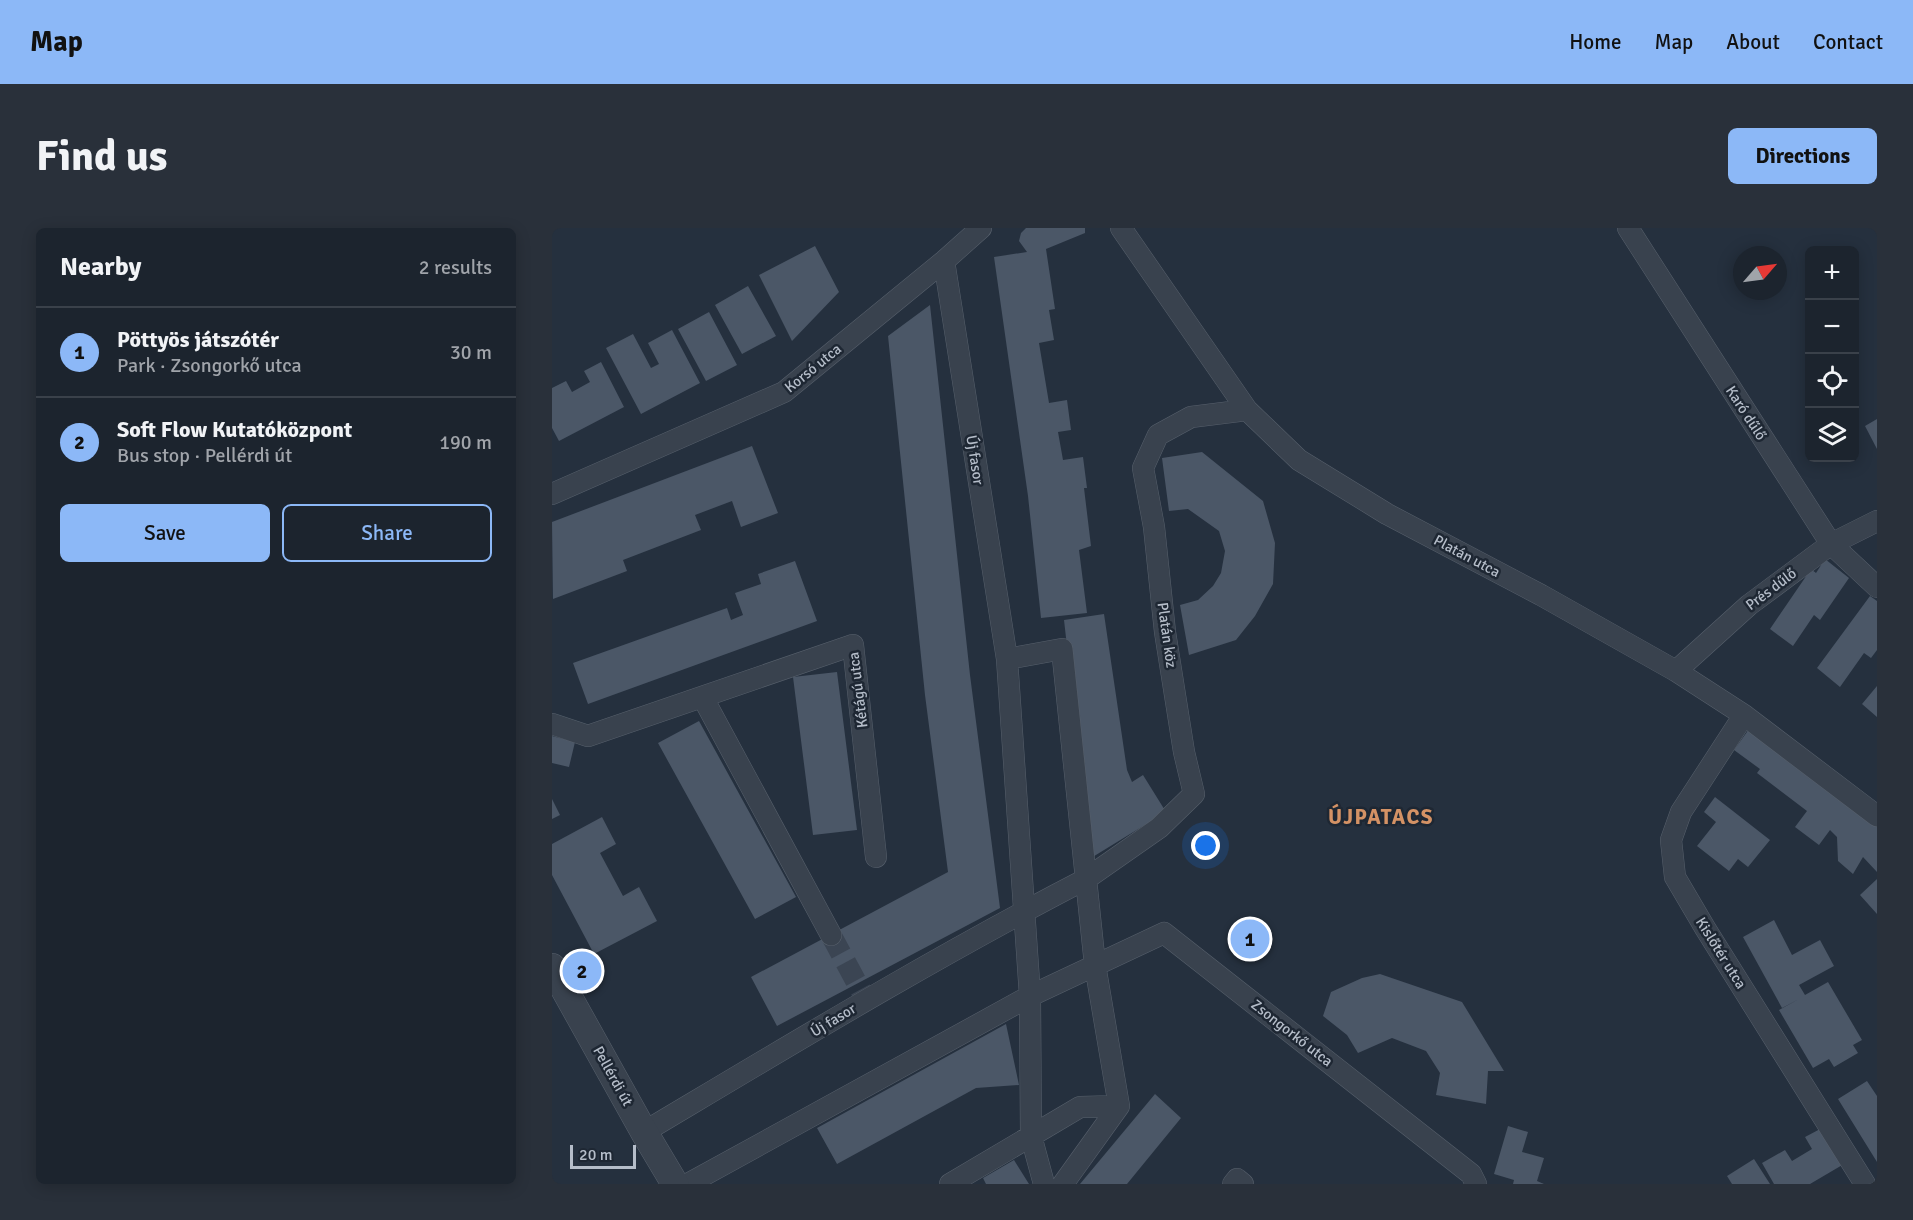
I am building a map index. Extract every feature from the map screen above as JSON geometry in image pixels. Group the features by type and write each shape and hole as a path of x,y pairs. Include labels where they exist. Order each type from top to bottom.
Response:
{"street":[{"name":"Korsó utca","path":"552,494 784,392 981,228"},
{"name":"Platán utca","path":"1121,228 1247,410 1299,460 1387,514 1540,595 1676,671 1744,715 1877,816"},
{"name":"Karó dűlő","path":"1628,228 1831,544 1877,587"},
{"name":"Új fasor","path":"944,261 1007,659 1030,996 1032,1136 1044,1184"},
{"name":"Platán köz","path":"1086,879 1159,828 1194,794 1184,752 1167,643 1154,527 1143,468 1158,435 1191,417 1247,410"},
{"name":"Prés dűlő","path":"1676,671 1749,604 1831,544 1877,521"},
{"name":"Kétágú utca","path":"552,724 588,736 853,645 876,857"},
{"path":"1007,659 1062,649 1095,965 1119,1106 1064,1184"},
{"path":"703,698 831,935"},
{"name":"Kislőtér utca","path":"1744,715 1681,812 1671,840 1675,877 1865,1184"},
{"name":"Új fasor","path":"644,1132 866,1000 1025,910 1086,879"},
{"name":"Zsongorkő utca","path":"1095,965 1164,933 1471,1174 1476,1184"},
{"path":"688,1184 1030,996 1095,965"},
{"name":"Pellérdi út","path":"552,967 675,1184"},
{"path":"951,1184 1080,1107 1119,1106"},
{"path":"1233,1184 1237,1179 1243,1184"}],"building":[{"path":"1026,228 1085,228 1085,233 1046,249 1055,309 1049,310 1054,340 1039,343 1049,403 1067,400 1071,430 1058,432 1063,460 1083,457 1091,546 1079,550 1087,613 1041,618 1028,496 994,257 1027,252 1019,241 1021,233"},
{"path":"815,246 839,292 792,341 759,275"},
{"path":"748,286 776,336 742,354 715,305"},
{"path":"930,305 970,675 1000,908 777,1026 751,977 948,872 925,695 888,336"},
{"path":"709,312 737,365 706,381 678,329"},
{"path":"672,330 700,383 641,414 606,348 633,334 651,368 659,364 648,343"},
{"path":"601,362 624,407 559,441 552,428 552,388 566,381 572,392 590,382 584,371"},
{"path":"1877,419 1877,449 1865,426"},
{"path":"752,446 778,513 741,527 732,501 695,515 701,530 623,560 627,571 553,599 552,522"},
{"path":"1202,452 1263,501 1275,543 1273,584 1255,616 1236,640 1189,655 1180,605 1198,600 1213,586 1221,573 1225,551 1219,531 1188,509 1169,511 1162,458"},
{"path":"1825,559 1849,578 1820,620 1814,615 1793,646 1770,629 1811,569 1816,573"},
{"path":"795,561 817,621 588,704 573,663 727,608 731,620 743,615 735,593 761,584 758,574"},
{"path":"1870,596 1877,601 1877,650 1871,658 1864,653 1840,687 1817,668"},
{"path":"1104,614 1127,770 1132,782 1143,775 1166,812 1091,858 1064,620"},
{"path":"837,672 857,830 813,835 793,677"},
{"path":"1877,686 1877,717 1862,704"},
{"path":"699,721 796,897 755,919 658,743"},
{"path":"1752,725 1877,826 1877,872 1863,857 1853,874 1838,861 1837,837 1830,830 1819,845 1795,827 1807,811 1757,773 1760,769 1734,750"},
{"path":"552,736 575,742 569,767 552,763"},
{"path":"1715,797 1770,840 1748,867 1738,859 1729,871 1697,846 1716,822 1704,812"},
{"path":"552,799 560,815 552,819"},
{"path":"602,817 616,844 600,853 623,896 639,887 657,921 594,954 552,875 552,844"},
{"path":"1877,879 1877,914 1860,895"},
{"path":"1774,920 1792,955 1820,940 1834,966 1799,985 1805,995 1828,982 1862,1040 1853,1045 1858,1053 1834,1067 1829,1059 1813,1068 1779,1010 1799,999 1782,1008 1743,937"},
{"path":"1380,974 1462,1002 1504,1071 1488,1071 1486,1104 1436,1095 1440,1073 1426,1051 1392,1038 1358,1053 1347,1035 1323,1016 1331,992 1362,978"},
{"path":"1006,1024 1019,1085 976,1088 837,1164 817,1128"},
{"path":"1867,1081 1877,1096 1877,1162 1838,1099"},
{"path":"1155,1094 1181,1118 1127,1184 1080,1184"},
{"path":"1508,1126 1528,1132 1522,1152 1544,1158 1537,1181 1544,1184 1513,1184 1514,1180 1494,1174"},
{"path":"1822,1128 1844,1164 1810,1184 1774,1184 1762,1163 1785,1150 1792,1161 1812,1149 1805,1137"},
{"path":"1754,1159 1770,1184 1732,1184 1727,1176"},
{"path":"1014,1160 1029,1184 986,1184 983,1178"}],"tunnel":[{"path":"831,935 866,1000"}],"place":[{"name":"Pöttyös játszótér","path":"1250,939"},
{"name":"Soft Flow Kutatóközpont","path":"582,971"}],"district":[{"name":"ÚJPATACS","path":"1381,817"}]}
